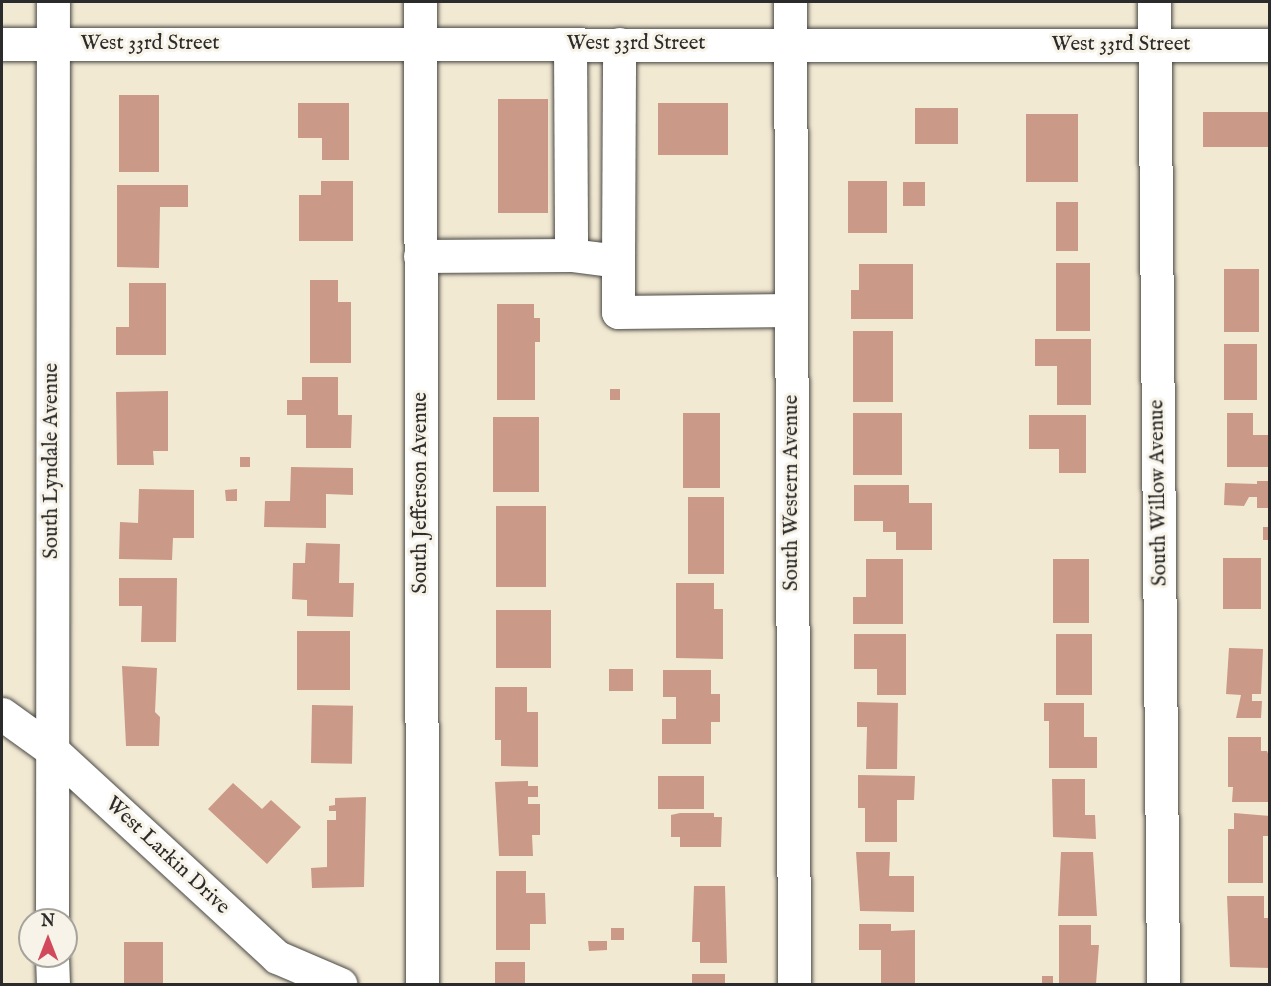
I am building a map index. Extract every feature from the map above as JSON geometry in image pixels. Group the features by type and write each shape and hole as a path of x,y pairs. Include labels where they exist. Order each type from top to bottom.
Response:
{"street":[{"name":"South Lyndale Avenue","path":"52,908 53,2"},
{"name":"South Jefferson Avenue","path":"420,2 422,984"},
{"name":"South Western Avenue","path":"790,2 795,984"},
{"name":"South Willow Avenue","path":"1154,2 1163,984"},
{"name":"West 33rd Street","path":"2,44 1269,45"},
{"path":"570,44 571,255"},
{"path":"619,44 618,312 791,310"},
{"path":"420,256 571,255 618,261"},
{"name":"West Larkin Drive","path":"2,714 52,750 276,957 340,984"},
{"path":"52,968 53,984"}],"building":[{"path":"119,95 159,95 159,172 119,172"},
{"path":"498,99 548,99 548,213 498,213"},
{"path":"298,103 349,103 349,160 322,160 322,138 298,138"},
{"path":"658,103 728,103 728,155 658,155"},
{"path":"915,108 958,108 958,144 915,144"},
{"path":"1203,112 1270,112 1270,147 1203,147"},
{"path":"1026,114 1078,114 1078,182 1026,182"},
{"path":"321,181 353,181 353,241 299,241 299,195 321,195"},
{"path":"848,181 887,181 887,233 848,233"},
{"path":"903,182 925,182 925,206 903,206"},
{"path":"117,185 188,185 188,207 160,207 159,268 117,267"},
{"path":"1056,202 1078,202 1078,251 1056,251"},
{"path":"1056,263 1090,263 1090,331 1056,331"},
{"path":"859,264 913,264 913,319 851,319 851,290 859,290"},
{"path":"1224,269 1259,269 1259,332 1224,332"},
{"path":"310,280 338,280 338,302 351,302 351,363 310,363"},
{"path":"129,283 166,283 166,355 116,355 116,327 129,327"},
{"path":"497,304 534,304 534,318 540,318 540,342 535,342 535,400 497,400"},
{"path":"853,331 893,331 893,402 853,402"},
{"path":"1035,339 1091,339 1091,405 1057,405 1057,366 1035,366"},
{"path":"1224,344 1257,344 1257,400 1224,400"},
{"path":"302,377 338,377 338,415 352,415 351,448 306,448 306,415 287,415 287,400 302,400"},
{"path":"610,389 620,389 620,400 610,400"},
{"path":"168,391 168,451 153,451 154,465 117,465 116,392"},
{"path":"683,413 720,413 720,488 683,488"},
{"path":"853,413 902,413 902,475 853,475"},
{"path":"1227,413 1253,413 1253,435 1270,435 1270,467 1227,467"},
{"path":"1029,415 1086,415 1086,473 1059,473 1059,449 1029,449"},
{"path":"493,417 539,417 539,492 493,492"},
{"path":"240,457 250,457 250,467 240,467"},
{"path":"291,467 353,468 353,495 326,494 326,528 264,527 265,501 290,501"},
{"path":"1257,481 1270,481 1270,508 1257,508 1257,497 1249,497 1244,506 1224,505 1225,483 1257,484"},
{"path":"854,485 909,485 909,503 932,503 932,550 896,550 896,532 883,532 883,521 854,521"},
{"path":"139,489 194,490 194,538 173,538 172,560 119,559 120,522 138,523"},
{"path":"237,489 237,501 226,501 225,490"},
{"path":"688,497 724,497 724,574 688,574"},
{"path":"496,506 546,506 546,587 496,587"},
{"path":"1263,527 1270,527 1270,540 1263,540"},
{"path":"306,543 340,544 339,583 354,583 353,617 307,616 307,600 292,599 293,563 305,563"},
{"path":"1223,558 1261,558 1261,609 1223,609"},
{"path":"866,559 903,559 903,624 853,624 853,597 866,597"},
{"path":"1053,559 1089,559 1089,623 1053,623"},
{"path":"119,578 177,578 176,642 141,642 142,606 119,606"},
{"path":"676,583 714,583 714,609 723,609 723,659 676,658"},
{"path":"496,610 551,610 551,668 496,668"},
{"path":"297,631 350,631 350,690 297,690"},
{"path":"854,634 906,634 906,695 877,695 877,669 854,669"},
{"path":"1056,634 1092,634 1092,695 1056,695"},
{"path":"1229,648 1263,649 1261,694 1252,694 1252,701 1262,701 1261,718 1236,718 1241,695 1226,694"},
{"path":"122,666 157,668 155,712 160,717 159,746 126,746"},
{"path":"609,669 633,669 633,691 609,691"},
{"path":"663,670 711,670 711,694 720,694 720,722 711,722 711,744 662,744 662,719 676,719 676,697 663,697"},
{"path":"495,687 527,687 527,712 538,712 538,767 501,766 501,740 495,740"},
{"path":"857,702 898,703 897,769 866,769 867,727 857,727"},
{"path":"1044,703 1084,703 1084,737 1097,737 1097,768 1049,768 1049,721 1044,721"},
{"path":"312,705 353,706 352,764 311,763"},
{"path":"1228,737 1261,737 1261,751 1267,751 1270,759 1270,802 1232,802 1233,787 1228,787"},
{"path":"858,775 915,776 914,800 897,800 897,842 865,842 865,808 858,808"},
{"path":"658,776 704,776 704,809 658,809"},
{"path":"1052,779 1085,779 1085,815 1095,815 1096,839 1053,837"},
{"path":"528,781 528,786 538,786 538,797 528,797 528,804 540,804 540,835 532,835 533,856 499,856 495,782"},
{"path":"233,783 262,809 271,800 301,827 267,864 208,809"},
{"path":"366,797 364,887 312,888 311,868 327,867 327,820 336,820 336,811 329,811 329,806 335,805 335,798"},
{"path":"714,813 714,817 722,817 721,847 680,847 680,837 671,837 671,815"},
{"path":"1234,813 1270,816 1270,836 1263,836 1263,883 1228,883 1228,829 1234,829"},
{"path":"856,852 890,852 889,876 914,876 914,912 860,911"},
{"path":"1061,852 1093,852 1097,916 1058,916"},
{"path":"496,871 526,871 526,893 545,893 546,924 530,924 530,950 496,950"},
{"path":"694,886 725,886 727,963 700,963 700,942 692,942"},
{"path":"1227,896 1264,896 1264,918 1270,918 1270,968 1230,967"},
{"path":"859,924 891,924 891,931 915,930 915,984 881,984 881,950 859,950"},
{"path":"1059,925 1091,925 1091,945 1099,945 1096,984 1059,984"},
{"path":"611,928 624,928 624,940 611,940"},
{"path":"588,941 607,941 607,950 589,951"},
{"path":"124,942 163,942 163,984 124,984"},
{"path":"495,962 525,962 525,984 495,984"},
{"path":"692,974 725,974 725,984 692,984"},
{"path":"1042,976 1053,976 1053,984 1042,984"}]}
